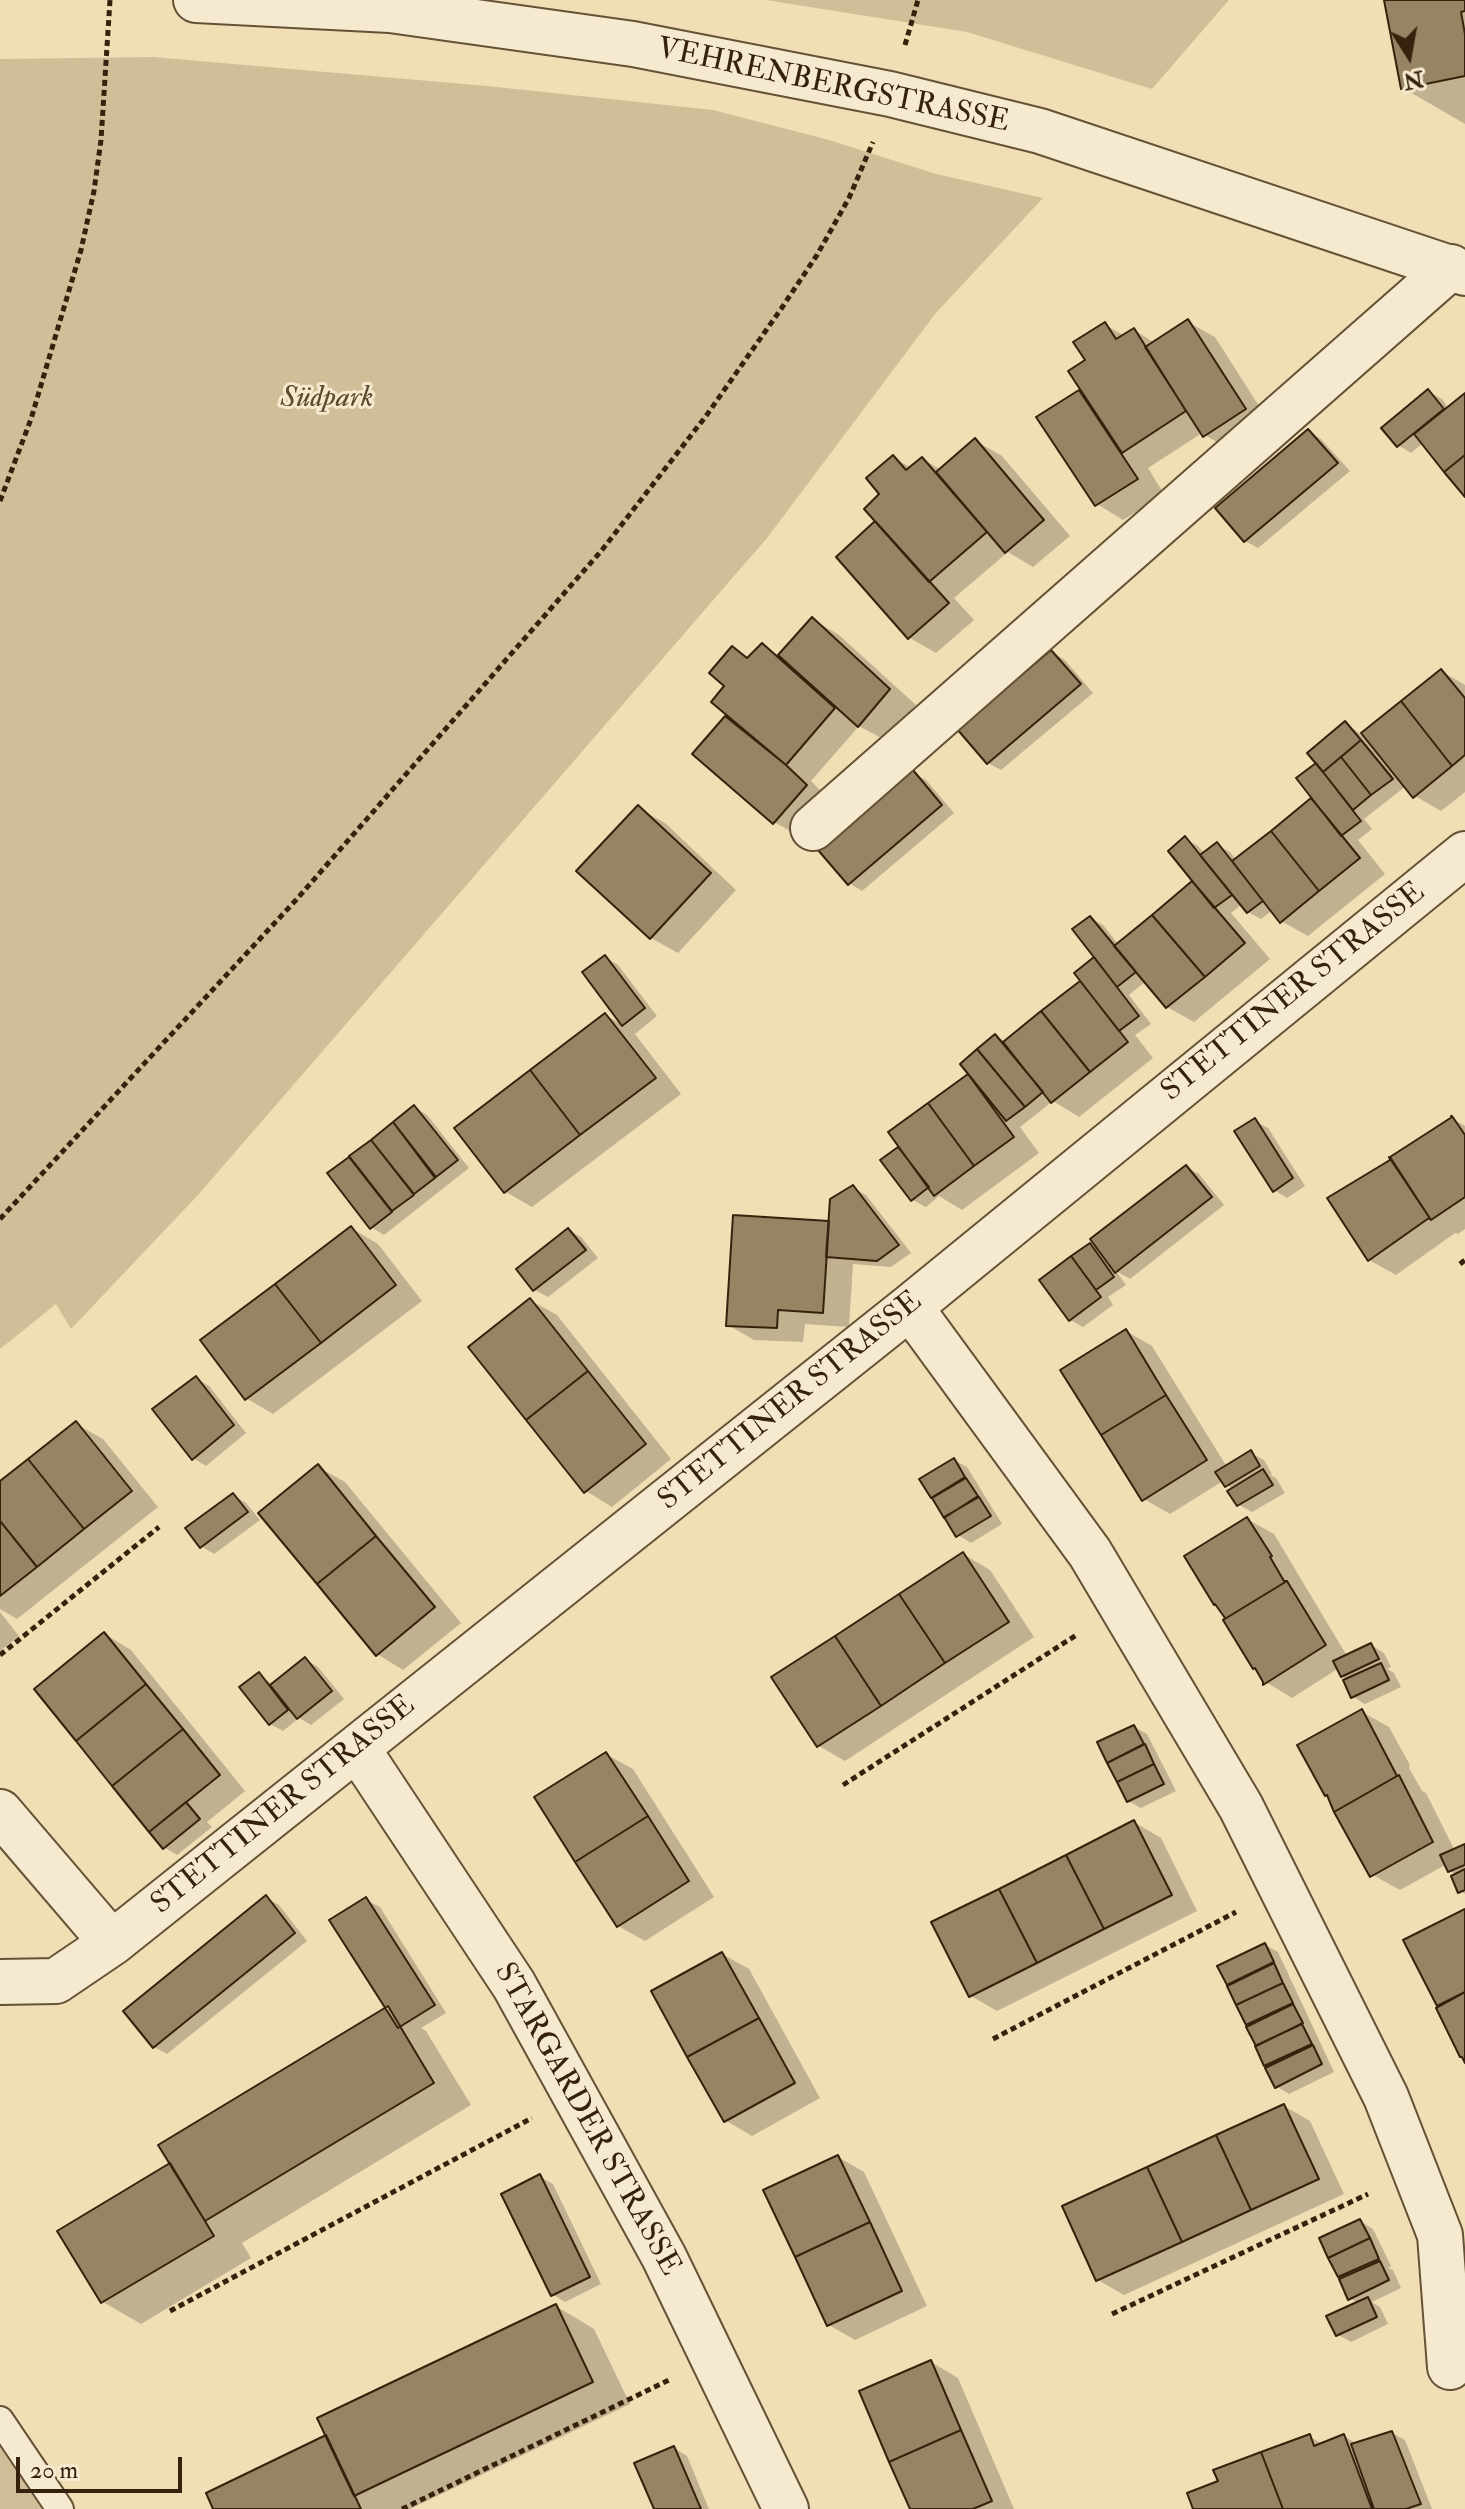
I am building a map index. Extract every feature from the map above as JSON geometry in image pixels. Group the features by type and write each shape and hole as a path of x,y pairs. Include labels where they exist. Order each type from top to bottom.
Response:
{"street":[{"name":"VEHRENBERGSTRASSE","path":"196,0 390,10 633,44 890,94 1040,131 1458,270"},
{"name":"VEHRENBERGSTRASSE","path":"813,828 1458,270"},
{"name":"STETTINER STRASSE","path":"0,1982 56,1981 112,1943 910,1307 1465,854"},
{"path":"910,1307 1090,1553 1241,1807 1386,2097 1440,2235 1450,2367"},
{"name":"STARGARDER STRASSE","path":"357,1748 514,1985 664,2257 786,2509"},
{"path":"0,1812 112,1943"}],"lane":[{"path":"0,2420 60,2509"}],"path":[{"path":"0,501 31,419 94,191 101,140 110,0"},
{"path":"0,1219 296,900 602,550 706,416 817,255 849,198 890,94 918,0"},
{"path":"0,1655 159,1527"},
{"path":"843,1785 1122,1606"},
{"path":"993,2039 1282,1888"},
{"path":"170,2311 575,2095"},
{"path":"1112,2314 1416,2172"},
{"path":"402,2509 713,2359"}],"green space":[{"path":"766,0 1229,0 1152,89 967,32"},
{"name":"Südpark","path":"153,57 487,86 713,110 829,140 936,174 1043,198 935,314 767,538 198,1195 71,1329 56,1304 0,1349 0,59"},
{"path":"0,2420 60,2509 0,2509"}],"building":[{"path":"1384,0 1465,0 1465,11 1461,12 1465,34 1465,76 1401,89"},
{"path":"1188,319 1246,409 1203,437 1145,347"},
{"path":"1105,322 1116,339 1134,328 1186,411 1122,453 1068,371 1085,360 1073,342"},
{"path":"1428,389 1444,409 1397,447 1381,428"},
{"path":"1079,390 1138,479 1095,506 1036,417"},
{"path":"1465,393 1465,455 1444,472 1414,434"},
{"path":"1308,429 1338,463 1244,542 1215,508"},
{"path":"975,438 1044,520 1005,553 936,472"},
{"path":"893,455 906,470 922,457 987,532 929,582 864,509 879,494 866,478"},
{"path":"1465,455 1465,497 1444,472"},
{"path":"875,521 949,603 908,639 836,557"},
{"path":"812,617 890,689 858,727 778,655"},
{"path":"762,643 835,708 786,765 711,702 724,686 709,673 732,646 747,658"},
{"path":"1051,650 1081,684 987,764 957,729"},
{"path":"1441,669 1465,698 1465,755 1452,766 1401,701"},
{"path":"1401,701 1452,766 1413,798 1361,733"},
{"path":"725,716 807,785 773,824 692,754"},
{"path":"1345,721 1361,740 1323,772 1307,753"},
{"path":"1361,740 1393,779 1371,795 1341,757"},
{"path":"1341,757 1371,795 1353,810 1323,772"},
{"path":"1316,763 1361,821 1341,836 1296,778"},
{"path":"913,770 942,805 848,885 818,850"},
{"path":"1311,798 1360,858 1319,891 1271,831"},
{"path":"638,805 711,873 650,939 576,871"},
{"path":"1271,831 1319,891 1280,923 1232,861"},
{"path":"1185,836 1232,895 1214,908 1168,851"},
{"path":"1217,842 1263,901 1247,913 1200,855"},
{"path":"1192,881 1245,943 1205,977 1152,915"},
{"path":"1152,915 1205,977 1166,1008 1114,946"},
{"path":"1090,916 1136,972 1117,987 1072,929"},
{"path":"605,955 645,1008 622,1026 582,972"},
{"path":"1094,957 1139,1016 1119,1031 1074,973"},
{"path":"1080,981 1128,1042 1090,1072 1041,1011"},
{"path":"1041,1011 1090,1072 1051,1103 1003,1042"},
{"path":"605,1013 656,1078 580,1135 530,1070"},
{"path":"995,1034 1043,1092 1025,1107 977,1049"},
{"path":"977,1049 1025,1107 1006,1121 960,1064"},
{"path":"530,1070 580,1135 504,1193 454,1128"},
{"path":"968,1074 1014,1137 974,1166 928,1103"},
{"path":"928,1103 974,1166 934,1196 888,1132"},
{"path":"414,1105 458,1160 436,1177 393,1122"},
{"path":"1451,1116 1465,1135 1465,1197 1431,1220 1390,1157"},
{"path":"1255,1118 1293,1178 1273,1192 1234,1131"},
{"path":"393,1122 435,1178 414,1194 371,1140"},
{"path":"371,1140 414,1195 392,1211 349,1156"},
{"path":"898,1147 929,1187 911,1201 880,1160"},
{"path":"349,1157 392,1212 370,1229 327,1173"},
{"path":"1389,1157 1431,1220 1429,1218 1368,1261 1327,1198 1390,1160"},
{"path":"1186,1165 1212,1197 1115,1273 1090,1239"},
{"path":"853,1185 899,1245 877,1261 826,1257 830,1199"},
{"path":"733,1215 829,1221 823,1313 778,1310 777,1328 726,1326"},
{"path":"351,1226 396,1285 321,1343 275,1284"},
{"path":"568,1228 586,1250 533,1291 516,1269"},
{"path":"1090,1243 1114,1277 1096,1290 1071,1256"},
{"path":"1071,1256 1101,1297 1069,1321 1039,1280"},
{"path":"275,1284 321,1343 245,1400 200,1340"},
{"path":"530,1298 588,1371 526,1420 468,1347"},
{"path":"1126,1329 1166,1395 1101,1435 1060,1370"},
{"path":"588,1371 646,1444 584,1493 526,1420"},
{"path":"196,1376 234,1425 192,1460 152,1409"},
{"path":"1166,1395 1207,1460 1142,1501 1101,1435"},
{"path":"76,1421 132,1491 84,1529 28,1459"},
{"path":"1251,1450 1260,1466 1225,1487 1215,1472"},
{"path":"954,1458 965,1477 931,1498 919,1479"},
{"path":"28,1459 84,1529 37,1567 0,1521 0,1481"},
{"path":"318,1464 376,1536 317,1584 258,1513"},
{"path":"1263,1469 1273,1485 1237,1506 1227,1491"},
{"path":"966,1478 978,1496 944,1518 932,1498"},
{"path":"233,1493 248,1512 200,1548 185,1528"},
{"path":"979,1497 991,1516 956,1537 944,1517"},
{"path":"1247,1517 1284,1581 1287,1581 1223,1620 1225,1618 1184,1556"},
{"path":"0,1521 37,1567 0,1596"},
{"path":"376,1536 435,1607 376,1656 317,1584"},
{"path":"963,1552 1009,1622 945,1663 899,1594"},
{"path":"1287,1581 1326,1645 1263,1685 1223,1620"},
{"path":"899,1594 945,1663 881,1706 835,1636"},
{"path":"104,1632 146,1684 76,1741 34,1689"},
{"path":"835,1636 881,1706 817,1747 771,1677"},
{"path":"1371,1643 1379,1659 1341,1677 1333,1661"},
{"path":"305,1657 332,1691 297,1719 270,1685"},
{"path":"1381,1663 1389,1680 1351,1698 1343,1680"},
{"path":"259,1672 288,1710 269,1725 239,1687"},
{"path":"146,1684 183,1729 112,1786 76,1741"},
{"path":"1362,1709 1397,1776 1334,1812 1297,1745"},
{"path":"1134,1725 1144,1744 1107,1763 1097,1742"},
{"path":"183,1729 220,1775 149,1832 112,1786"},
{"path":"1145,1744 1154,1764 1117,1782 1107,1763"},
{"path":"606,1752 648,1816 575,1862 534,1797"},
{"path":"1154,1764 1164,1784 1127,1802 1117,1782"},
{"path":"1399,1775 1433,1842 1370,1877 1334,1812"},
{"path":"186,1802 200,1819 163,1849 149,1832"},
{"path":"648,1816 689,1881 617,1927 575,1862"},
{"path":"1134,1820 1172,1895 1104,1929 1066,1855"},
{"path":"1465,1844 1465,1865 1448,1872 1440,1855"},
{"path":"1066,1855 1104,1929 1037,1963 999,1889"},
{"path":"1465,1869 1465,1890 1458,1893 1451,1876"},
{"path":"999,1889 1037,1963 969,1997 931,1922"},
{"path":"266,1895 295,1933 153,2048 123,2011"},
{"path":"366,1897 435,2005 398,2028 329,1920"},
{"path":"1465,1909 1465,1992 1437,2006 1403,1940"},
{"path":"1265,1943 1274,1962 1227,1985 1217,1966"},
{"path":"722,1952 759,2018 687,2057 651,1991"},
{"path":"1274,1963 1283,1983 1236,2005 1227,1986"},
{"path":"1283,1983 1293,2003 1246,2025 1236,2005"},
{"path":"1465,1992 1465,2063 1436,2008"},
{"path":"1293,2004 1303,2023 1256,2046 1246,2027"},
{"path":"388,2006 434,2083 205,2221 158,2145"},
{"path":"759,2018 795,2083 724,2122 687,2057"},
{"path":"1302,2024 1312,2044 1264,2066 1255,2046"},
{"path":"1313,2045 1322,2064 1275,2088 1265,2068"},
{"path":"1284,2104 1319,2179 1251,2210 1216,2135"},
{"path":"1216,2135 1251,2210 1182,2242 1147,2167"},
{"path":"838,2155 870,2222 795,2257 763,2190"},
{"path":"170,2163 214,2236 101,2303 57,2231"},
{"path":"1147,2167 1182,2242 1096,2281 1062,2206"},
{"path":"540,2174 590,2277 551,2296 501,2194"},
{"path":"1360,2219 1370,2238 1328,2258 1319,2238"},
{"path":"870,2222 902,2291 827,2326 795,2257"},
{"path":"1370,2238 1379,2259 1338,2277 1328,2258"},
{"path":"1380,2261 1389,2280 1348,2300 1339,2279"},
{"path":"1368,2297 1377,2317 1336,2336 1326,2316"},
{"path":"556,2304 593,2382 354,2496 317,2418"},
{"path":"931,2360 961,2430 889,2462 859,2391"},
{"path":"961,2430 992,2501 973,2509 910,2509 889,2462"},
{"path":"1392,2431 1421,2504 1406,2509 1374,2509 1351,2444"},
{"path":"1310,2434 1314,2446 1344,2434 1372,2509 1283,2509 1261,2452"},
{"path":"326,2435 361,2509 213,2509 206,2493"},
{"path":"674,2446 701,2509 654,2509 634,2463"},
{"path":"1261,2452 1283,2509 1193,2509 1187,2493 1218,2481 1213,2470"}]}
